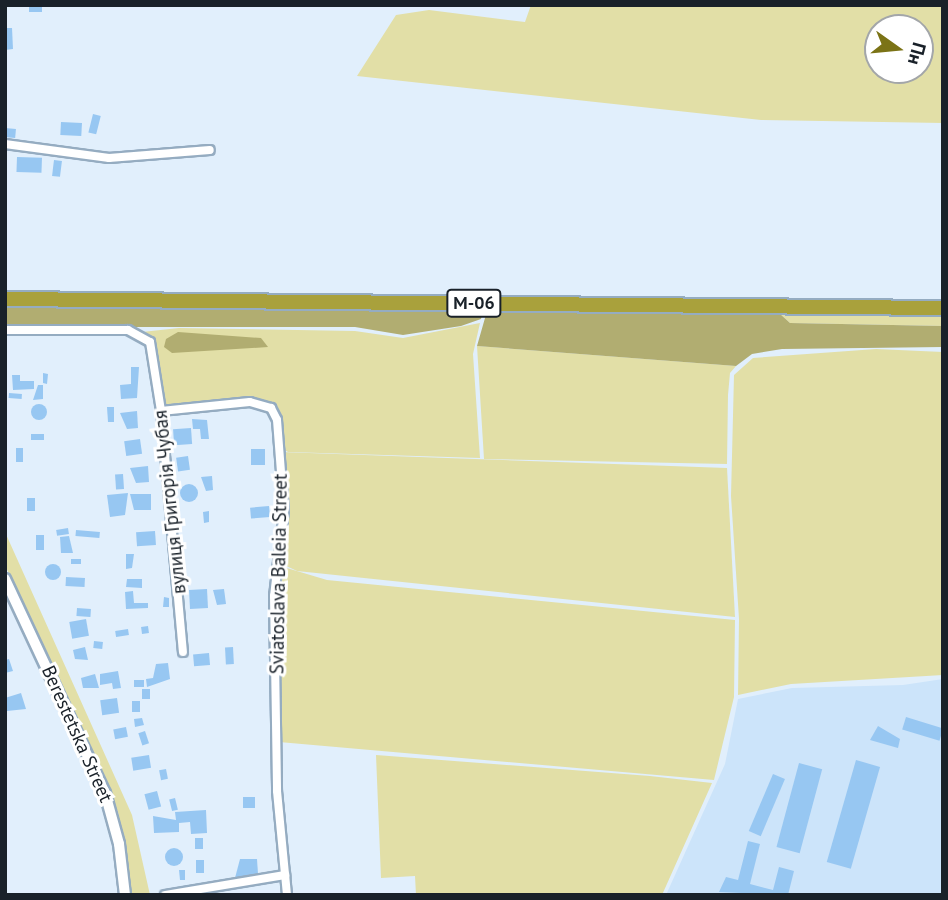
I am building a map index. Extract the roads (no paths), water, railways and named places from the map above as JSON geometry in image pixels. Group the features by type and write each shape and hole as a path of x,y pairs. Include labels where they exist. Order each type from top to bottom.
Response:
{"highway":[{"name":"М-06","path":"5,299 943,308"}],"main road":[{"name":"Berestetska Street","path":"5,579 104,793 119,844 125,895"}],"street":[{"path":"5,144 109,158 209,150"},
{"name":"вулиця Григорія Чубая","path":"5,330 128,330 146,338 154,352 183,652"},
{"name":"Sviatoslava Baleia Street","path":"161,411 250,402 271,408 277,420 284,510 274,596 277,791 287,895"},
{"path":"165,895 285,875"}]}
